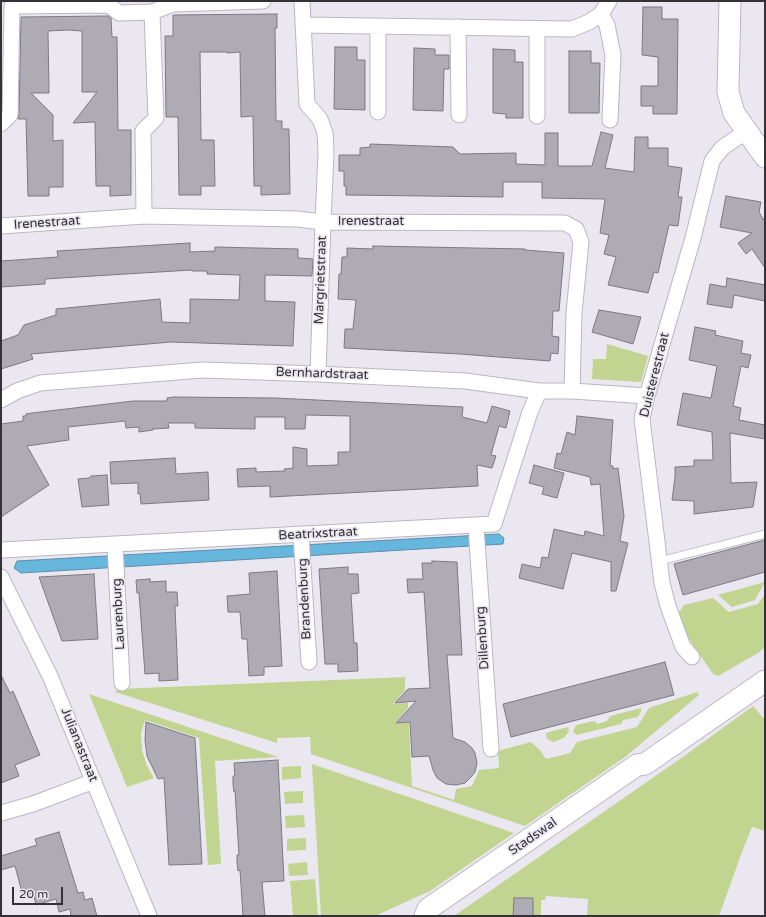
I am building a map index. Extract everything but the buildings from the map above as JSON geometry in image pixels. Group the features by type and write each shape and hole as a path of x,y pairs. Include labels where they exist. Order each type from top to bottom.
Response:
{"main road":[{"path":"730,1 728,92 734,113 765,157"},
{"name":"Stadswal","path":"637,765 640,756 694,713 731,687 765,668"},
{"name":"Stadswal","path":"409,916 419,910 427,912 637,765 645,764 765,681"}],"street":[{"path":"1,124 10,116 8,12 109,5 119,13 152,12 173,4 263,1"},
{"name":"Margrietstraat","path":"302,1 307,104 320,119 325,133 326,152 318,374"},
{"path":"303,25 572,29 589,22 601,14 609,1"},
{"path":"144,216 143,131 156,118 152,12"},
{"path":"601,14 607,25 613,55 610,120"},
{"path":"378,26 378,112"},
{"path":"458,27 459,115"},
{"path":"537,29 537,116"},
{"name":"Duisterestraat","path":"692,657 683,647 668,606 662,583 642,419 647,396 693,238 712,161 722,148 747,131"},
{"name":"Irenestraat","path":"1,226 144,216 296,219 323,222 565,223 576,229 581,242 574,313 572,391"},
{"name":"Bernhardstraat","path":"1,400 17,391 40,383 202,370 318,374 465,382 539,391 572,391 647,396"},
{"name":"Beatrixstraat","path":"1,550 116,555 477,536 494,524 530,412 539,391"},
{"name":"Dillenburg","path":"477,536 491,749"},
{"name":"Brandenburg","path":"302,546 309,662"},
{"name":"Laurenburg","path":"116,555 122,683"},
{"name":"Julianastraat","path":"1,577 50,676 149,916"},
{"path":"1,813 33,804 94,781"}],"lane":[{"path":"660,561 765,534"}],"green space":[{"path":"607,344 648,356 641,382 592,379 593,359 606,359"},
{"path":"765,582 755,600 732,607 718,595"},
{"path":"765,594 765,647 758,653 718,676 713,674 681,627 678,614 684,605 713,598 729,612 758,604"},
{"path":"405,677 405,690 393,704 408,703 408,708 395,723 409,723 412,786 454,800 456,789 472,786 479,770 499,768 498,751 531,742 540,750 546,759 570,753 577,742 637,727 649,708 697,692 699,695 625,757 525,826 311,754 310,737 277,738 277,743 115,692 118,689"},
{"path":"89,694 278,757 215,761 221,864 208,865 199,738 145,720 141,733 142,750 147,766 154,778 127,787"},
{"path":"753,706 765,720 765,831 752,827 719,916 587,916 588,899 546,896 545,900 541,900 541,915 454,916 687,754"},
{"path":"641,708 638,717 623,720 621,724 577,735 573,732 576,725 594,721 598,724 607,721 610,716"},
{"path":"568,727 569,731 564,738 553,742 547,739 546,733"},
{"path":"312,764 514,833 430,891 375,916 321,916"},
{"path":"301,766 301,778 282,780 282,767"},
{"path":"303,791 303,803 285,804 284,792"},
{"path":"304,815 305,827 286,828 285,816"},
{"path":"306,838 306,850 287,851 287,839"},
{"path":"307,862 308,875 289,876 288,864"},
{"path":"315,879 318,916 293,916 290,881"}],"water":[{"path":"499,534 504,538 503,544 21,573 14,568 17,561"}]}
